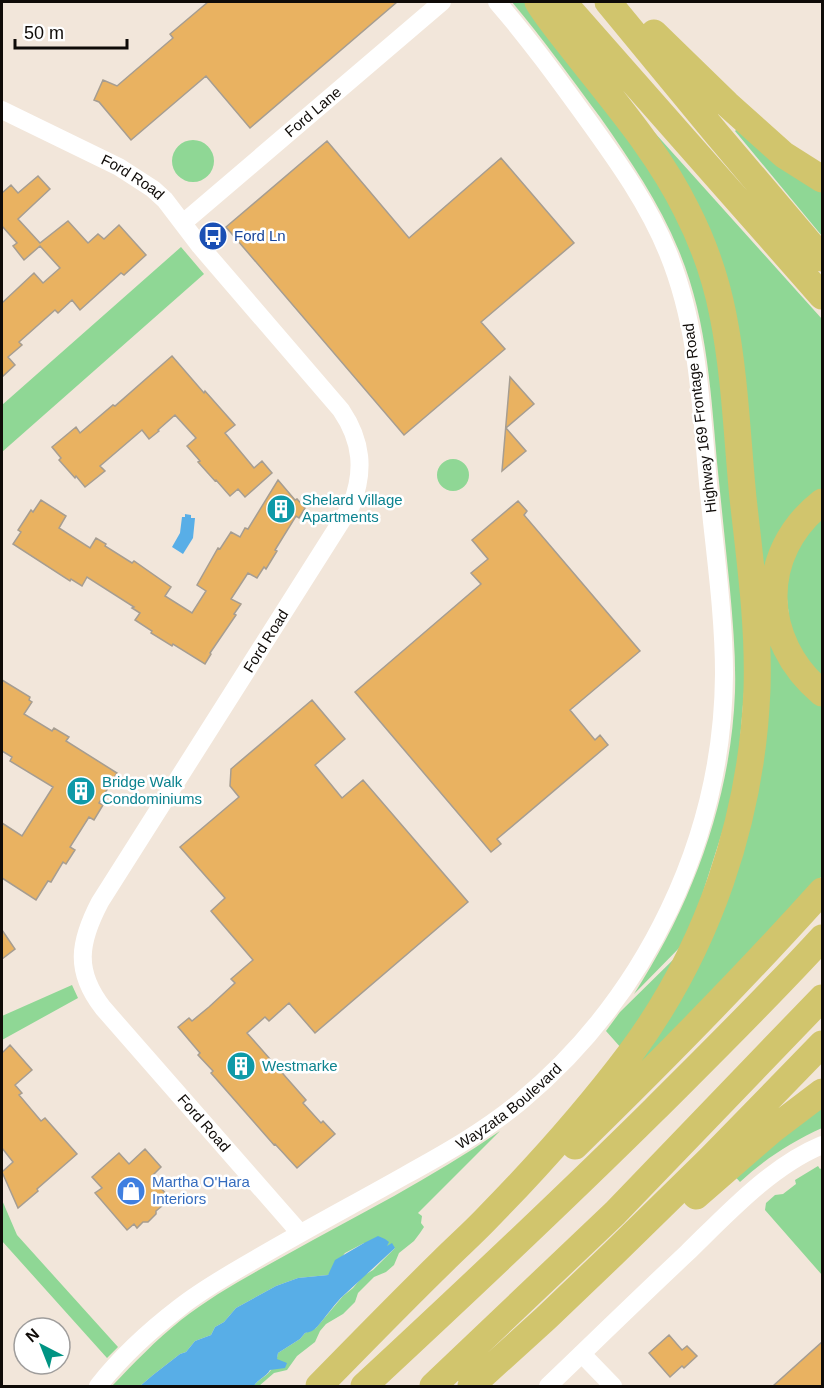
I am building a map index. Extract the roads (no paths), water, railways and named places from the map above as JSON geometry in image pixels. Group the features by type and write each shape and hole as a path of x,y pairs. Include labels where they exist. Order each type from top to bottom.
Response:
{"highway":[{"path":"319,1386 524,1180 563,1137 632,1052 684,966 710,910 731,848 747,780 757,689 756,629 728,348 717,289 687,211 658,160 538,2"},
{"path":"563,2 822,296"},
{"path":"608,2 822,258"},
{"path":"623,2 727,104 784,155 822,179"},
{"path":"727,104 783,141 822,159"},
{"path":"822,502 794,530 787,543 776,573 775,605 777,623 788,652 802,674 822,693"},
{"path":"319,1386 618,1104 758,962 822,891"},
{"path":"364,1386 624,1140 822,938"},
{"path":"433,1386 615,1213 822,998"},
{"path":"471,1386 546,1318 710,1159 822,1044"},
{"path":"546,1318 669,1219 772,1130 822,1092"}],"street":[{"name":"Ford Lane","path":"183,223 442,2"},
{"name":"Highway 169 Frontage Road","path":"497,2 562,84 627,175 660,235 675,271 688,316 694,352 720,609 724,675"},
{"name":"Ford Road","path":"2,110 119,167 135,176 165,200 200,246 345,415 358,447 359,480 356,493 344,518 100,902 91,919 84,943 84,971 90,991 300,1233"},
{"name":"Wayzata Boulevard","path":"98,1386 121,1359 181,1306 228,1275 434,1160 495,1121 550,1075 588,1035 619,996 660,930 680,887 710,794 720,726 724,675"},
{"path":"548,1386 766,1179 798,1157 822,1145"},
{"path":"582,1354 613,1386"}],"water":[{"path":"185,514 195,518 193,538 183,554 172,547 180,533 182,517 185,517"},
{"path":"378,1236 389,1242 387,1246 392,1243 395,1248 340,1299 316,1328 305,1333 300,1339 278,1353 277,1359 287,1363 285,1368 270,1370 254,1386 140,1386 180,1354 186,1352 195,1341 211,1335 215,1327 224,1322 236,1308 276,1286 298,1278 328,1275 335,1260"}],"place":[{"name":"Ford Ln","path":"213,236"},
{"name":"Shelard Village Apartments","path":"281,509"},
{"name":"Bridge Walk Condominiums","path":"81,791"},
{"name":"Westmarke","path":"241,1066"},
{"name":"Martha O'Hara Interiors","path":"131,1191"}]}
